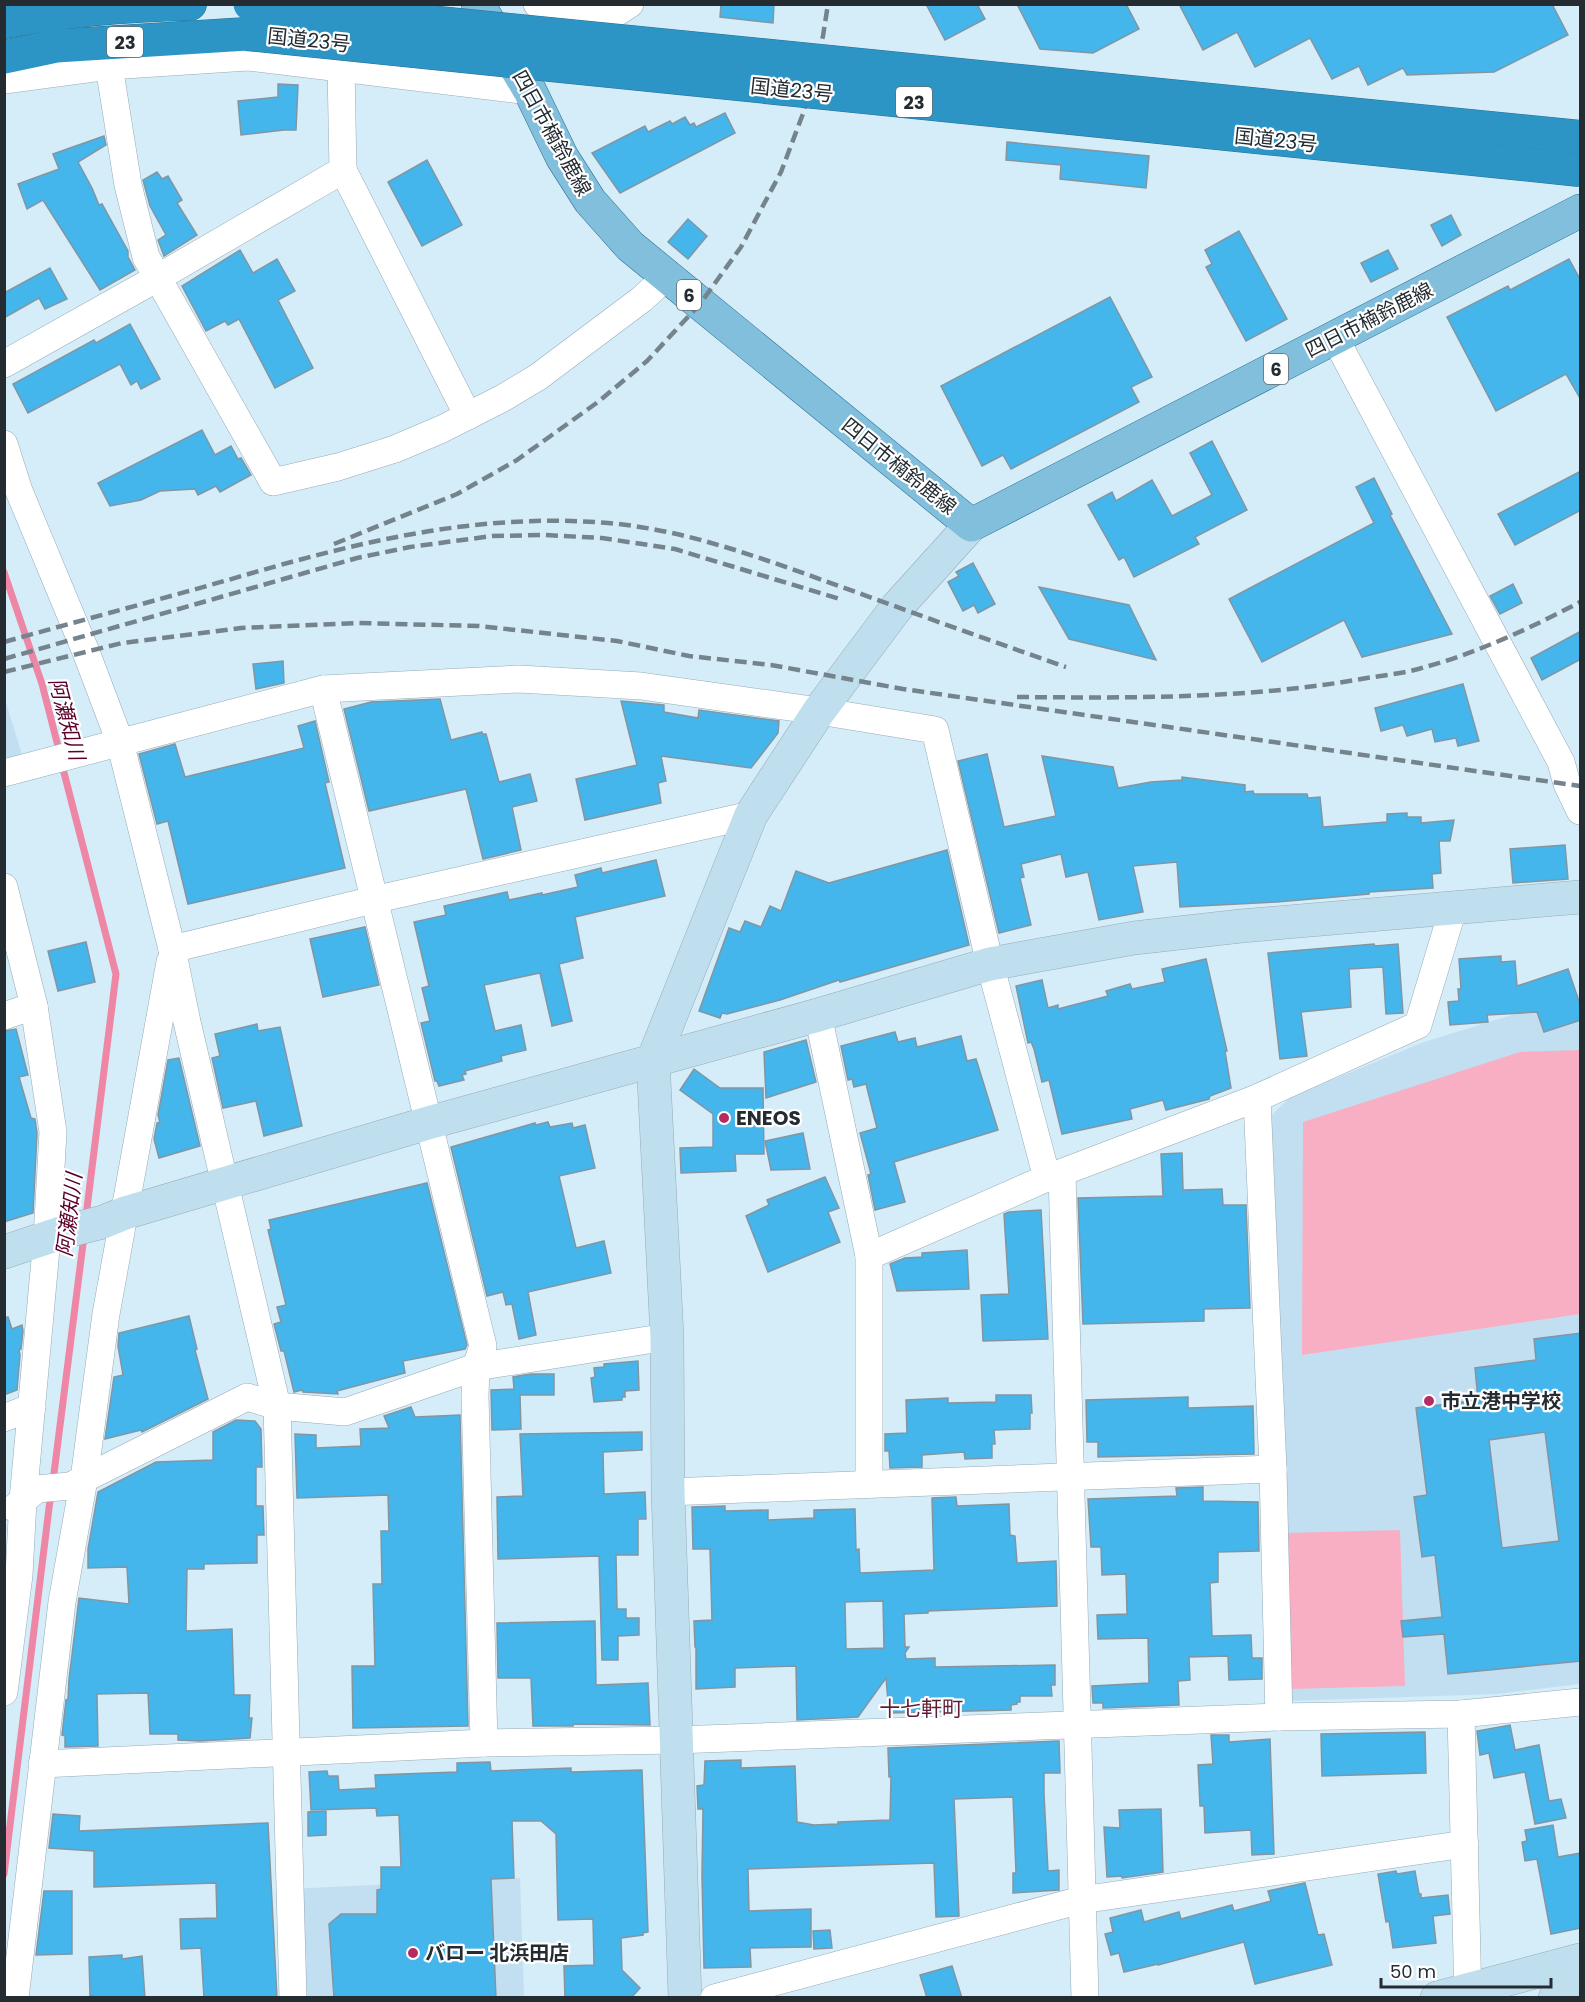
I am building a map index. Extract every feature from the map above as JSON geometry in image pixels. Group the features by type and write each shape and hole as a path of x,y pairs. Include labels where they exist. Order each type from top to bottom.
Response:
{"highway":[{"name":"23","path":"4,22 51,13 145,5 190,4"},
{"name":"国道23号","path":"249,19 1581,170"},
{"name":"国道23号","path":"4,57 56,46 249,19 1581,137"}],"main road":[{"name":"四日市楠鈴鹿線","path":"478,4 530,91 562,157 590,201 630,246 970,525 1581,211"}],"street":[{"path":"537,4 613,15 630,4"},
{"path":"4,80 109,66 248,57 530,91"},
{"path":"109,66 128,185 146,257 273,482 338,467 395,449 468,416 538,377 642,299 666,277"},
{"path":"341,67 343,170 468,416"},
{"path":"4,364 343,170"},
{"path":"1335,338 1571,762 1567,784 1581,812"},
{"path":"4,444 19,491 86,652 120,742 172,950 277,1406 293,1998"},
{"path":"685,1998 668,1492 667,1337 653,1060 751,815 819,711 897,607 970,525"},
{"path":"4,773 323,689 519,679 640,686 935,730 990,964 1054,1175 1070,1477 1085,1998"},
{"path":"323,689 483,1346 477,1367 475,1396 484,1743"},
{"path":"172,950 373,900 751,815"},
{"path":"4,888 34,1006 53,1132 57,1235 32,1407 22,1502 19,1575 4,1692"},
{"path":"4,1252 428,1123 818,1016 990,964 1134,938 1241,926 1581,897"},
{"path":"869,1256 1054,1175 1257,1098 1418,1025 1453,909"},
{"path":"15,1998 77,1482 106,1314 114,1218 172,950"},
{"path":"4,1016 34,1006"},
{"path":"818,1016 869,1256 869,1484"},
{"path":"1257,1098 1273,1469 1279,1717"},
{"path":"22,1502 77,1482 248,1397 277,1406 345,1412 477,1367 667,1337"},
{"path":"4,1418 32,1407"},
{"path":"668,1492 1273,1469"},
{"path":"42,1764 484,1743 676,1740 1279,1717 1461,1714 1581,1702"},
{"path":"1461,1714 1468,1993"},
{"path":"714,1998 1082,1900 1465,1844"},
{"path":"1437,1998 1468,1993 1581,1960"},
{"path":"1555,1998 1581,1991"}],"shaded area":[{"path":"4,696 22,755 4,760"},
{"name":"市立港中学校","path":"1580,994 1580,1684 1498,1694 1288,1701 1269,1118 1290,1097 1424,1042"},
{"path":"1580,1050 1580,1314 1302,1355 1303,1122 1520,1052"},
{"path":"1400,1530 1405,1686 1290,1689 1285,1533"},
{"name":"バロー 北浜田店","path":"520,1878 524,1997 293,1997 290,1889"}],"building":[{"path":"721,4 774,4 773,23 720,17"},
{"path":"926,4 977,4 985,19 945,40"},
{"path":"1017,4 1126,4 1139,29 1093,53 1040,49"},
{"path":"1179,4 1552,4 1568,35 1494,72 1407,75 1403,68 1368,85 1359,66 1332,79 1310,38 1255,67 1237,32 1203,50"},
{"path":"278,84 298,85 296,130 241,135 238,101 278,97"},
{"path":"725,113 735,133 620,193 592,153 645,126 648,132 670,121 672,124 685,117 690,125 694,123 696,127"},
{"path":"104,136 106,145 78,162 99,205 102,204 128,251 128,257 135,270 100,290 43,200 27,209 18,184 59,169 53,154"},
{"path":"1007,142 1149,156 1146,188 1060,179 1061,165 1006,160"},
{"path":"427,160 462,225 422,246 388,182"},
{"path":"157,172 162,179 168,176 182,200 177,203 197,235 164,256 158,240 166,235 150,206 143,180"},
{"path":"1451,215 1461,235 1442,246 1431,225"},
{"path":"688,219 707,236 688,259 668,242"},
{"path":"1239,231 1287,319 1246,341 1206,267 1212,264 1205,250"},
{"path":"240,250 253,273 277,259 295,291 278,300 313,368 275,388 239,319 228,325 225,321 206,331 182,286"},
{"path":"1388,250 1398,269 1371,282 1361,263"},
{"path":"1569,259 1581,281 1581,400 1566,374 1496,411 1447,317 1508,286 1510,290"},
{"path":"50,268 67,299 45,309 39,298 4,318 4,293"},
{"path":"1110,297 1152,377 1131,387 1139,402 1011,469 1003,455 982,466 941,386"},
{"path":"130,324 160,379 141,389 137,381 131,385 120,364 28,413 13,384 94,340 96,343"},
{"path":"202,430 215,455 231,446 251,475 220,492 216,486 198,495 195,489 160,491 141,500 110,506 98,483"},
{"path":"1212,441 1247,510 1195,537 1199,544 1134,577 1124,557 1119,560 1088,505 1112,492 1116,501 1152,480 1172,516 1212,495 1190,453"},
{"path":"1581,471 1581,510 1515,545 1498,514"},
{"path":"1374,478 1392,514 1390,515 1452,634 1362,657 1344,620 1262,662 1229,599 1374,523 1356,487"},
{"path":"973,563 995,604 978,613 974,605 963,611 948,582 959,576 956,572"},
{"path":"1513,584 1522,603 1500,614 1490,596"},
{"path":"1039,587 1129,605 1156,660 1069,639"},
{"path":"1581,631 1581,659 1542,680 1531,658"},
{"path":"283,661 284,683 256,689 253,664"},
{"path":"1463,684 1479,741 1458,746 1456,738 1435,742 1432,729 1407,736 1403,725 1381,731 1375,708"},
{"path":"440,699 451,740 482,732 486,734 499,782 530,774 537,801 512,807 521,850 483,859 466,789 369,811 344,709 371,702"},
{"path":"621,701 664,705 664,712 698,718 699,710 779,721 778,733 751,768 661,756 666,781 658,783 661,803 585,820 576,779 637,765"},
{"path":"315,721 329,782 325,783 345,868 188,904 168,821 157,824 139,754 175,744 185,777 304,748 298,726"},
{"path":"987,754 1004,827 1056,816 1042,756 1113,767 1118,788 1151,782 1182,780 1182,777 1245,785 1245,792 1253,791 1254,794 1307,794 1308,798 1320,797 1323,827 1387,822 1387,814 1407,813 1407,817 1421,817 1421,823 1454,820 1450,841 1439,841 1441,873 1432,874 1433,888 1277,902 1180,907 1177,862 1133,866 1143,912 1099,920 1088,872 1066,877 1061,854 1021,864 1024,877 1020,878 1031,925 999,933 958,761"},
{"path":"1565,845 1568,879 1513,883 1510,849"},
{"path":"947,850 969,945 840,982 839,980 780,1000 727,1014 722,1013 720,1018 699,1011 729,928 740,932 745,921 761,927 770,906 781,911 796,871 829,883"},
{"path":"656,860 665,896 575,917 583,958 559,964 572,1021 552,1026 540,973 484,985 495,1031 521,1025 526,1050 501,1056 502,1061 465,1071 466,1074 462,1075 464,1080 439,1086 435,1081 421,1023 430,1021 422,988 429,986 414,922 446,915 444,906 507,892 509,900 542,893 542,895 578,887 575,875 601,868 602,873"},
{"path":"365,927 379,985 323,997 310,939"},
{"path":"86,942 95,982 58,991 48,951"},
{"path":"1374,944 1375,946 1398,944 1403,1013 1386,1014 1383,967 1349,969 1351,1007 1301,1012 1307,1056 1280,1059 1268,953"},
{"path":"1501,956 1501,962 1515,961 1517,986 1568,969 1581,1007 1581,1020 1544,1032 1537,1012 1487,1015 1488,1022 1450,1025 1448,1002 1459,1001 1458,989 1461,989 1459,959"},
{"path":"1206,959 1227,1051 1225,1051 1231,1088 1210,1096 1209,1099 1166,1110 1163,1100 1130,1109 1132,1119 1062,1134 1049,1080 1042,1082 1034,1049 1031,1042 1028,1043 1016,986 1042,980 1048,1008 1058,1005 1058,1009 1108,996 1106,991 1130,984 1132,989 1165,982 1162,969"},
{"path":"257,1024 258,1031 280,1027 302,1126 264,1136 256,1101 223,1108 212,1058 220,1056 215,1034"},
{"path":"16,1029 28,1075 19,1077 31,1118 35,1119 37,1133 33,1213 4,1222 4,1031"},
{"path":"895,1032 898,1042 915,1038 917,1047 961,1036 967,1061 976,1059 998,1130 894,1162 905,1202 875,1210 868,1175 871,1174 860,1133 877,1128 866,1084 854,1087 852,1079 848,1080 841,1046"},
{"path":"806,1040 816,1082 766,1098 764,1052"},
{"path":"179,1058 200,1146 159,1158 154,1139 157,1123 160,1122 158,1115 168,1060"},
{"path":"694,1069 720,1088 763,1088 764,1154 735,1154 736,1171 681,1173 680,1148 713,1147 713,1114 680,1090"},
{"path":"548,1122 550,1127 572,1123 573,1128 585,1125 595,1168 559,1176 576,1248 604,1241 611,1273 528,1292 536,1335 519,1339 512,1304 506,1305 503,1292 487,1296 451,1147 535,1123 536,1125"},
{"path":"803,1133 810,1169 771,1170 765,1141"},
{"path":"1182,1153 1183,1190 1222,1189 1223,1205 1246,1205 1250,1308 1204,1309 1204,1321 1083,1324 1078,1198 1163,1196 1161,1154"},
{"path":"825,1177 839,1208 828,1212 840,1242 768,1272 746,1216 769,1205 767,1200"},
{"path":"427,1183 467,1345 465,1349 403,1361 405,1373 337,1391 338,1394 303,1392 302,1390 294,1392 284,1351 281,1351 274,1324 281,1322 277,1307 286,1305 268,1230 271,1229 269,1220"},
{"path":"1041,1210 1048,1339 983,1341 981,1295 1009,1294 1004,1214"},
{"path":"967,1250 969,1289 897,1291 890,1264 905,1258 922,1257 922,1253"},
{"path":"189,1316 208,1399 142,1432 141,1430 105,1439 114,1377 123,1375 118,1346 119,1333"},
{"path":"8,1317 12,1329 22,1325 23,1331 19,1350 17,1390 4,1395 4,1318"},
{"path":"1581,1333 1581,1661 1448,1674 1444,1634 1403,1637 1401,1621 1442,1617 1435,1555 1422,1557 1414,1497 1427,1495 1416,1408 1478,1400 1475,1368 1536,1360 1534,1339","holes":["1545,1432 1559,1541 1502,1548 1489,1440"]},
{"path":"638,1361 639,1390 625,1391 625,1397 622,1397 622,1400 594,1402 591,1378 595,1377 594,1368 604,1367 604,1364"},
{"path":"554,1374 554,1395 520,1395 521,1429 492,1430 491,1390 514,1389 513,1377"},
{"path":"996,1395 1031,1395 1032,1413 1030,1413 1030,1429 994,1430 995,1444 992,1444 992,1458 965,1459 964,1452 922,1455 922,1467 890,1468 889,1451 885,1451 885,1434 907,1433 906,1400 948,1398 948,1403 996,1402"},
{"path":"1188,1397 1188,1408 1253,1406 1254,1454 1098,1457 1098,1442 1087,1442 1086,1400"},
{"path":"411,1407 415,1417 460,1415 468,1726 353,1728 352,1666 375,1666 373,1584 382,1584 381,1531 389,1531 388,1495 297,1498 295,1434 316,1435 316,1448 361,1446 360,1429 389,1428 384,1416"},
{"path":"236,1420 255,1421 261,1429 262,1467 256,1467 256,1506 263,1506 264,1535 257,1535 257,1563 204,1564 204,1569 187,1569 186,1631 232,1629 234,1695 250,1695 249,1718 252,1718 250,1738 200,1741 178,1740 178,1734 150,1734 148,1693 97,1694 98,1746 65,1747 65,1736 62,1735 79,1598 129,1604 127,1567 88,1568 88,1549 98,1492 156,1462 213,1460 213,1432"},
{"path":"642,1432 642,1450 603,1452 604,1494 645,1492 646,1519 638,1519 638,1555 616,1555 617,1609 626,1609 626,1618 639,1618 639,1635 618,1636 618,1660 602,1660 599,1556 498,1559 497,1497 523,1496 520,1434"},
{"path":"1203,1487 1203,1501 1258,1502 1259,1551 1218,1552 1218,1582 1210,1583 1212,1636 1251,1635 1252,1658 1262,1658 1262,1679 1229,1680 1228,1656 1189,1657 1190,1680 1178,1681 1179,1705 1103,1708 1103,1703 1093,1703 1092,1686 1149,1683 1148,1638 1098,1639 1097,1615 1127,1614 1126,1574 1102,1575 1101,1547 1091,1547 1088,1499 1177,1496 1176,1488"},
{"path":"956,1497 957,1506 1009,1504 1010,1535 1015,1536 1017,1563 1056,1561 1057,1606 904,1614 905,1647 909,1647 905,1653 906,1659 935,1658 935,1667 1055,1665 1055,1685 1051,1685 1052,1696 1020,1696 1020,1702 1011,1705 1011,1710 889,1713 886,1678 858,1717 797,1720 796,1666 735,1668 735,1687 696,1689 694,1621 712,1620 710,1549 693,1549 692,1507 725,1506 725,1511 768,1510 768,1520 814,1518 814,1510 855,1509 856,1550 859,1549 860,1573 934,1570 932,1498","holes":["883,1601 884,1648 846,1649 845,1602"]},
{"path":"595,1621 596,1685 648,1683 650,1725 533,1726 531,1678 498,1678 497,1623"},
{"path":"1510,1725 1515,1750 1539,1745 1549,1801 1561,1799 1566,1818 1535,1824 1525,1772 1494,1778 1489,1753 1480,1755 1477,1731"},
{"path":"1425,1732 1426,1773 1322,1776 1321,1734"},
{"path":"1211,1735 1229,1735 1229,1742 1270,1739 1274,1854 1252,1855 1251,1830 1205,1833 1204,1806 1200,1806 1198,1765 1213,1764"},
{"path":"1059,1741 1060,1773 1044,1773 1044,1794 1048,1871 1059,1870 1059,1890 1013,1893 1013,1873 1016,1873 1013,1797 954,1799 959,1916 936,1917 934,1863 748,1869 749,1911 811,1909 811,1947 750,1948 751,1967 704,1968 703,1809 698,1809 697,1786 704,1785 705,1761 741,1760 741,1768 795,1766 797,1822 814,1825 838,1824 838,1822 890,1820 891,1777 889,1777 888,1748"},
{"path":"490,1762 491,1771 571,1768 571,1772 642,1770 648,1932 643,1935 621,1938 622,1970 640,1988 631,1998 565,1998 564,1966 594,1965 593,1919 558,1920 556,1834 541,1821 512,1821 514,1878 491,1879 496,1998 334,1998 329,1924 341,1914 377,1914 377,1890 381,1889 381,1867 401,1867 399,1815 377,1816 376,1808 311,1810 309,1772 327,1771 328,1776 338,1776 339,1790 376,1788 375,1775 457,1772 457,1763"},
{"path":"1161,1809 1163,1872 1122,1878 1122,1876 1107,1877 1104,1827 1120,1828 1119,1810"},
{"path":"326,1811 326,1835 308,1836 308,1812"},
{"path":"53,1814 80,1816 79,1831 268,1823 277,1998 204,1998 201,1948 181,1949 180,1919 217,1918 216,1883 94,1887 94,1851 49,1848"},
{"path":"1553,1825 1558,1857 1581,1853 1581,1928 1551,1934 1537,1859 1525,1861 1522,1842 1527,1841 1525,1830"},
{"path":"1396,1871 1397,1874 1415,1871 1421,1898 1448,1895 1450,1914 1433,1916 1436,1943 1393,1948 1378,1874"},
{"path":"1305,1883 1318,1935 1324,1934 1332,1965 1255,1984 1244,1942 1124,1972 1119,1953 1111,1955 1105,1934 1113,1932 1110,1918 1141,1910 1144,1922 1179,1912 1181,1919 1232,1905 1234,1911 1271,1901 1268,1891"},
{"path":"44,1891 72,1891 72,1954 36,1955"},
{"path":"830,1930 832,1948 814,1949 813,1931"},
{"path":"122,1955 122,1959 142,1956 145,1998 94,1998 90,1996 89,1957"},
{"path":"952,1966 962,1998 927,1998 920,1975"}],"waterway":[{"name":"阿瀬知川","path":"4,572 42,684 60,754"},
{"name":"阿瀬知川","path":"62,765 116,974 86,1216"},
{"name":"阿瀬知川","path":"53,1481 84,1236"},
{"name":"阿瀬知川","path":"4,1874 51,1492"}],"railway":[{"path":"334,544 457,494 517,460 598,402 647,361 700,304 741,247 781,172 804,111 823,36 828,4"},
{"path":"4,642 275,566 369,543 463,526 559,521 608,523 698,539 785,567 1066,667"},
{"path":"4,659 357,558 410,547 492,536 545,535 602,538 675,549 843,600"},
{"path":"1017,697 1237,694 1324,685 1396,674 1485,647 1580,602"},
{"path":"4,672 122,643 241,628 357,623 479,626 617,641 689,656 771,665 903,689 1580,786"}],"place":[{"name":"ENEOS","path":"724,1118"},
{"name":"市立港中学校","path":"1429,1401"},
{"name":"バロー 北浜田店","path":"413,1953"}],"district":[{"name":"十七軒町","path":"921,1708"}]}
